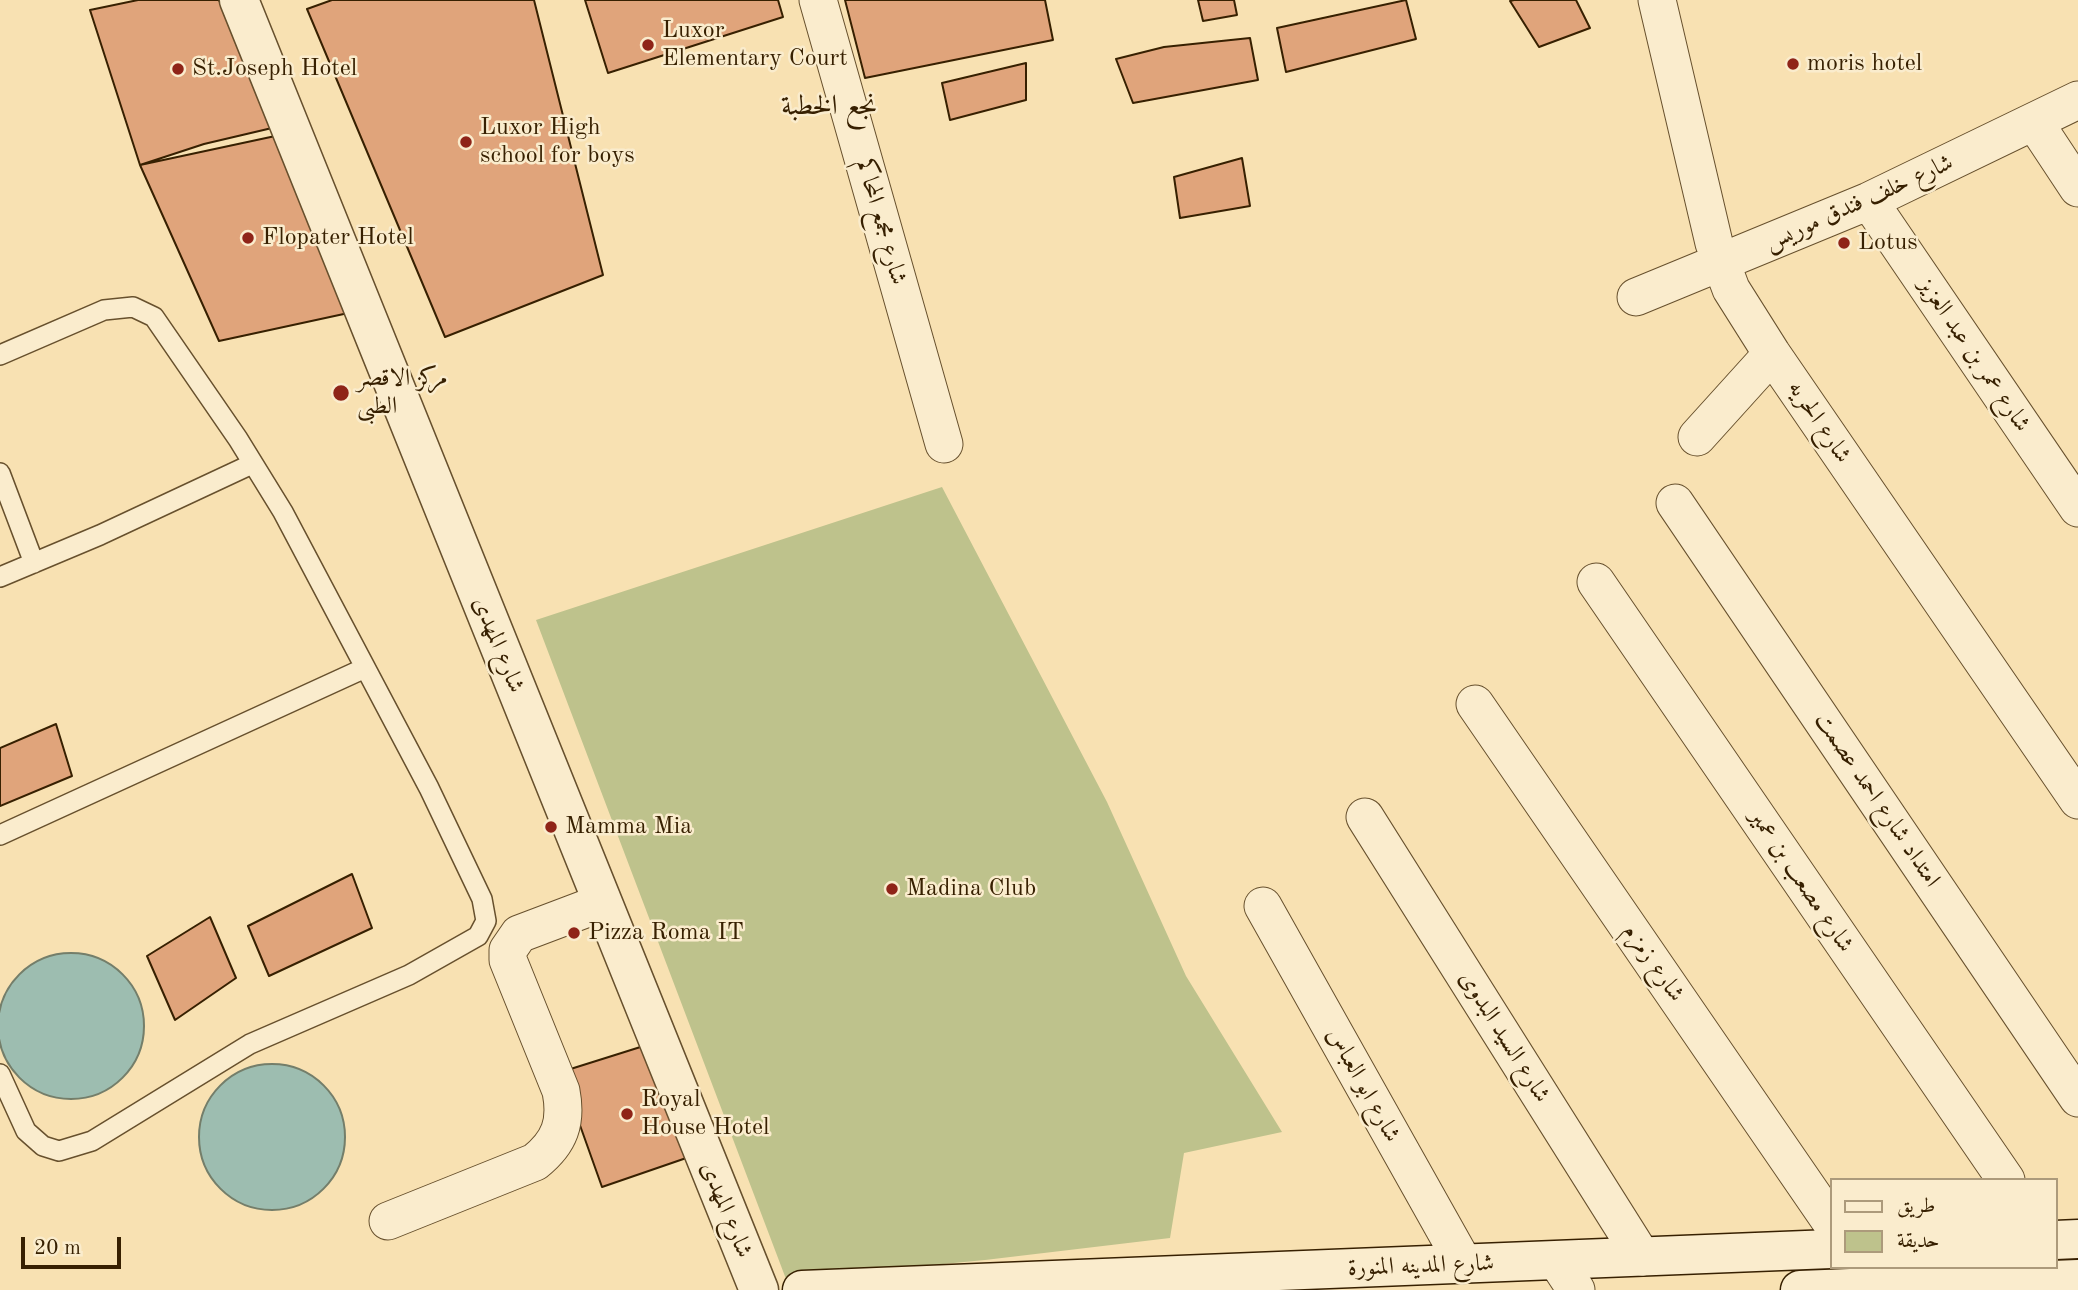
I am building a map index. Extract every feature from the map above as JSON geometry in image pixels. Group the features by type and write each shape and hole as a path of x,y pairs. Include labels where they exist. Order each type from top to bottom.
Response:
{"street":[{"name":"شارع المهدى","path":"239,0 758,1290"},
{"name":"شارع مجمع المحاكم","path":"818,0 944,444"},
{"name":"شارع الحريه","path":"1657,0 1721,264 1741,306 2078,800"},
{"name":"شارع خلف فندق موريس","path":"1636,297 1869,201 2078,100"},
{"path":"2035,123 2078,188"},
{"name":"شارع عمر بن عبد العزيز","path":"1869,201 2078,508"},
{"path":"1697,437 1772,354"},
{"name":"امتداد شارع احمد عصمت","path":"1675,503 2078,1098"},
{"name":"شارع مصعب بن عمير","path":"1596,582 2005,1178"},
{"name":"شارع زمزم","path":"1475,704 1829,1219"},
{"name":"شارع السيد البدوى","path":"1365,817 1642,1257"},
{"path":"388,1221 535,1162 551,1149 561,1131 565,1111 561,1091 512,969 508,950 519,934 601,903"},
{"name":"شارع ابو العباس","path":"1263,906 1464,1264"},
{"path":"2057,1240 2078,1239"},
{"name":"شارع المدينه المنورة","path":"802,1290 1122,1284 1464,1264 1567,1276 1642,1257 1829,1250"},
{"path":"1800,1290 1987,1286 2069,1270"}],"lane":[{"path":"0,355 104,310 133,307 154,317 283,512 482,899 486,921 484,929 409,975 250,1044 92,1141 59,1151 43,1146 26,1131 0,1074"},
{"path":"0,577 252,464"},
{"path":"0,473 34,563"},
{"path":"0,835 365,668"}],"green space":[{"name":"Madina Club","path":"942,487 1107,802 1186,976 1282,1132 1184,1153 1170,1238 985,1260 786,1279 536,620"}],"shaded area":[{"path":"57,954 85,954 112,965 132,985 143,1012 143,1040 132,1067 112,1087 85,1098 57,1098 30,1087 10,1067 -1,1040 -1,1012 10,985 30,965"},
{"path":"272,1064 300,1069 324,1085 340,1109 345,1137 340,1165 324,1189 300,1205 272,1210 244,1205 220,1189 204,1165 199,1137 204,1109 220,1085 244,1069"}],"building":[{"name":"St.Joseph Hotel","path":"138,0 219,0 272,128 204,144 140,165 90,10"},
{"name":"Luxor High school for boys","path":"332,0 534,0 603,275 445,337 307,9"},
{"name":"Luxor Elementary Court","path":"585,0 778,0 783,17 608,73"},
{"path":"845,0 1045,0 1053,40 865,78"},
{"path":"1198,0 1234,0 1237,15 1203,21"},
{"path":"1406,0 1416,39 1286,72 1277,28"},
{"path":"1576,0 1590,28 1539,47 1510,1"},
{"path":"1250,38 1258,80 1133,103 1116,59 1164,47"},
{"path":"1026,63 1026,100 950,120 942,83"},
{"name":"Flopater Hotel","path":"280,135 353,312 219,341 140,165"},
{"path":"1242,158 1250,206 1180,218 1174,177"},
{"path":"56,724 72,776 0,806 0,748"},
{"path":"352,874 372,928 269,976 248,926"},
{"path":"210,917 236,978 175,1020 147,956"},
{"name":"Royal House Hotel","path":"650,1044 695,1155 602,1187 561,1072"}],"place":[{"name":"Luxor Elementary Court","path":"648,45"},
{"name":"moris hotel","path":"1793,64"},
{"name":"St.Joseph Hotel","path":"178,69"},
{"name":"Luxor High school for boys","path":"466,142"},
{"name":"Flopater Hotel","path":"248,238"},
{"name":"Lotus","path":"1844,243"},
{"name":"مركز الاقصر الطبى","path":"341,393"},
{"name":"Mamma Mia","path":"551,827"},
{"name":"Madina Club","path":"892,889"},
{"name":"Pizza Roma IT","path":"574,933"},
{"name":"Royal House Hotel","path":"627,1114"}],"district":[{"name":"نجع الخطبة","path":"829,107"}]}
